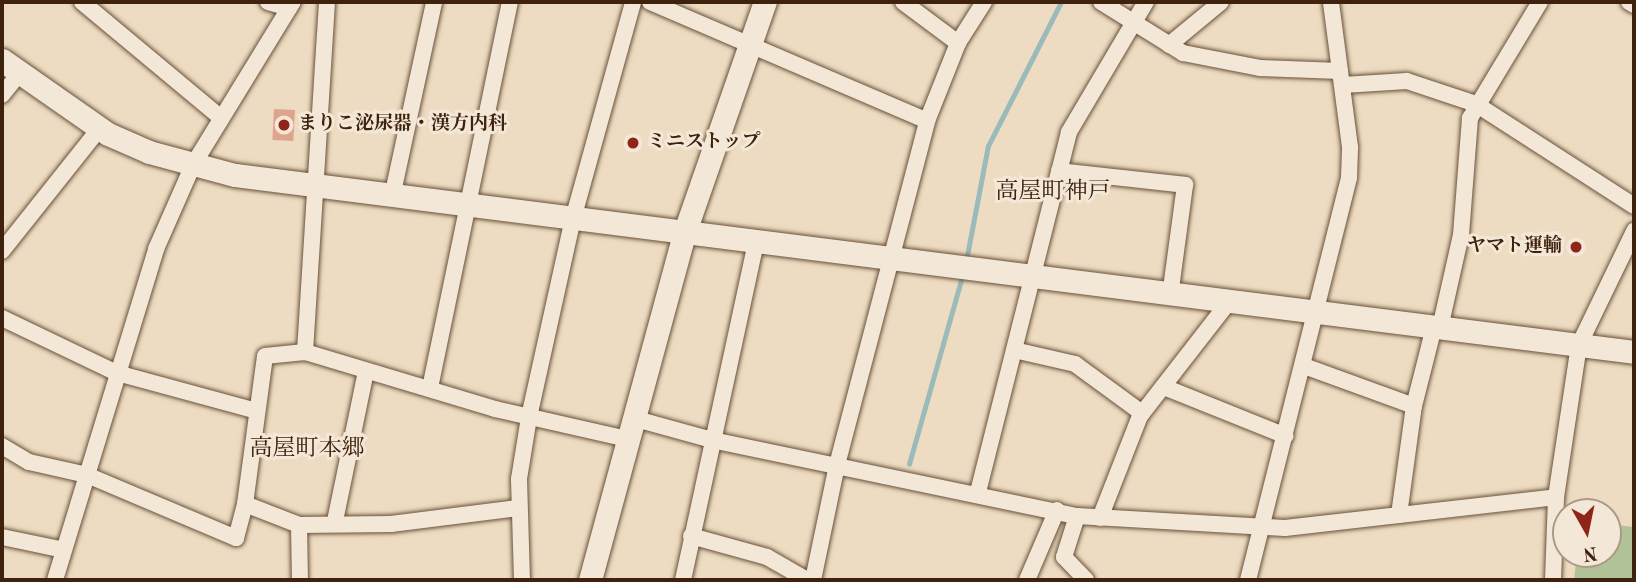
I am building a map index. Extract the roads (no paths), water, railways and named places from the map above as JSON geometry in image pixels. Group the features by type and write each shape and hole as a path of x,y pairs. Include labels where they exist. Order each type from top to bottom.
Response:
{"street":[{"path":"82,2 221,118"},
{"path":"55,580 156,249 193,165 291,5 268,2"},
{"path":"305,352 327,2"},
{"path":"392,197 433,2"},
{"path":"430,388 510,2"},
{"path":"522,580 518,508 529,417 573,219 633,2"},
{"path":"650,2 746,46 927,121"},
{"path":"590,580 633,430 684,234 746,46 765,2"},
{"path":"903,2 958,43"},
{"path":"813,580 837,465 927,121 958,43 984,2"},
{"path":"1101,2 1183,54 1260,68 1342,78 1407,80 1476,104 1634,206"},
{"path":"978,492 1069,132 1136,24 1146,2"},
{"path":"1169,45 1221,2"},
{"path":"1248,580 1304,366 1349,178 1342,78 1331,2"},
{"path":"1399,515 1415,406 1461,235 1470,118 1540,2"},
{"path":"1629,2 1634,5"},
{"path":"2,95 10,67 99,129 193,165 317,187 890,261 1634,352"},
{"path":"2,251 8,229 99,129"},
{"path":"1059,171 1185,185 1170,296"},
{"path":"1553,580 1556,497 1579,345 1634,231"},
{"path":"683,580 756,243"},
{"path":"1100,517 1142,413 1228,303"},
{"path":"2,318 117,373 257,411"},
{"path":"1014,350 1075,364 1142,413"},
{"path":"2,446 29,462 87,475 236,538 245,504 265,356 305,352 529,417 712,440 978,492 1077,516 1263,527 1556,497"},
{"path":"1304,366 1415,406"},
{"path":"335,521 366,371"},
{"path":"1164,387 1286,436"},
{"path":"245,504 299,525 335,521 391,524 518,508"},
{"path":"1027,580 1057,510"},
{"path":"1077,516 1064,557 1086,580"},
{"path":"299,525 300,580"},
{"path":"691,536 767,557 807,580"},
{"path":"2,537 64,550"}],"waterway":[{"path":"966,261 988,146 1061,2"},
{"path":"909,464 963,273"}],"place":[{"name":"まりこ泌尿器・漢方内科","path":"284,125"},
{"name":"ミニストップ","path":"633,143"},
{"name":"ヤマト運輸","path":"1576,247"}],"district":[{"name":"高屋町神戸","path":"1053,192"},
{"name":"高屋町本郷","path":"307,449"}]}
